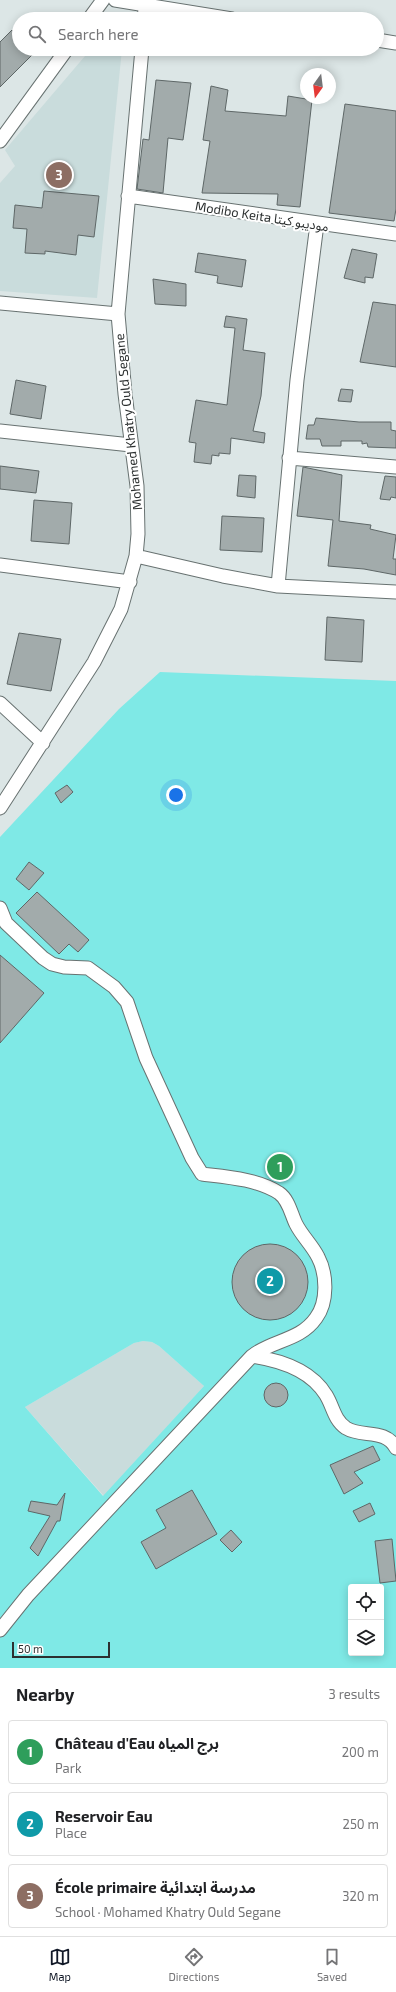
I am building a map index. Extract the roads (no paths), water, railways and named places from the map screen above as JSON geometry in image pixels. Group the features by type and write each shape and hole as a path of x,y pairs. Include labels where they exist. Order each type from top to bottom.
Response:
{"street":[{"path":"94,12 103,0"},
{"path":"115,0 145,8 177,12"},
{"path":"384,41 396,43"},
{"path":"0,141 62,56"},
{"name":"Mohamed Khatry Ould Segane","path":"0,808 43,743 97,656 121,609 130,582 136,556 138,534 137,486 118,335 118,314 141,56"},
{"name":"Modibo Keita موديبو كيتا","path":"128,196 245,212 316,224 396,234"},
{"path":"278,586 289,458 316,224"},
{"path":"0,303 118,314"},
{"path":"0,431 131,445"},
{"path":"289,458 396,467"},
{"path":"136,556 223,576 278,586 396,592"},
{"path":"0,565 130,582"},
{"path":"0,703 43,743"},
{"path":"0,908 6,923 42,958 52,964 64,967 88,968 114,987 127,1002 146,1058 192,1158 202,1174 256,1183 280,1194 292,1212 302,1235 318,1257 323,1270 324,1292 317,1317 309,1327 298,1335 261,1349 252,1356 28,1595 0,1630"},
{"path":"252,1356 284,1363 308,1376 318,1384 340,1423 348,1429 380,1435 388,1439 396,1448"}],"place":[{"name":"École primaire مدرسة ابتدائية","path":"59,175"},
{"name":"Château d'Eau برج المياه","path":"280,1167"},
{"name":"Reservoir Eau","path":"270,1281"}]}
